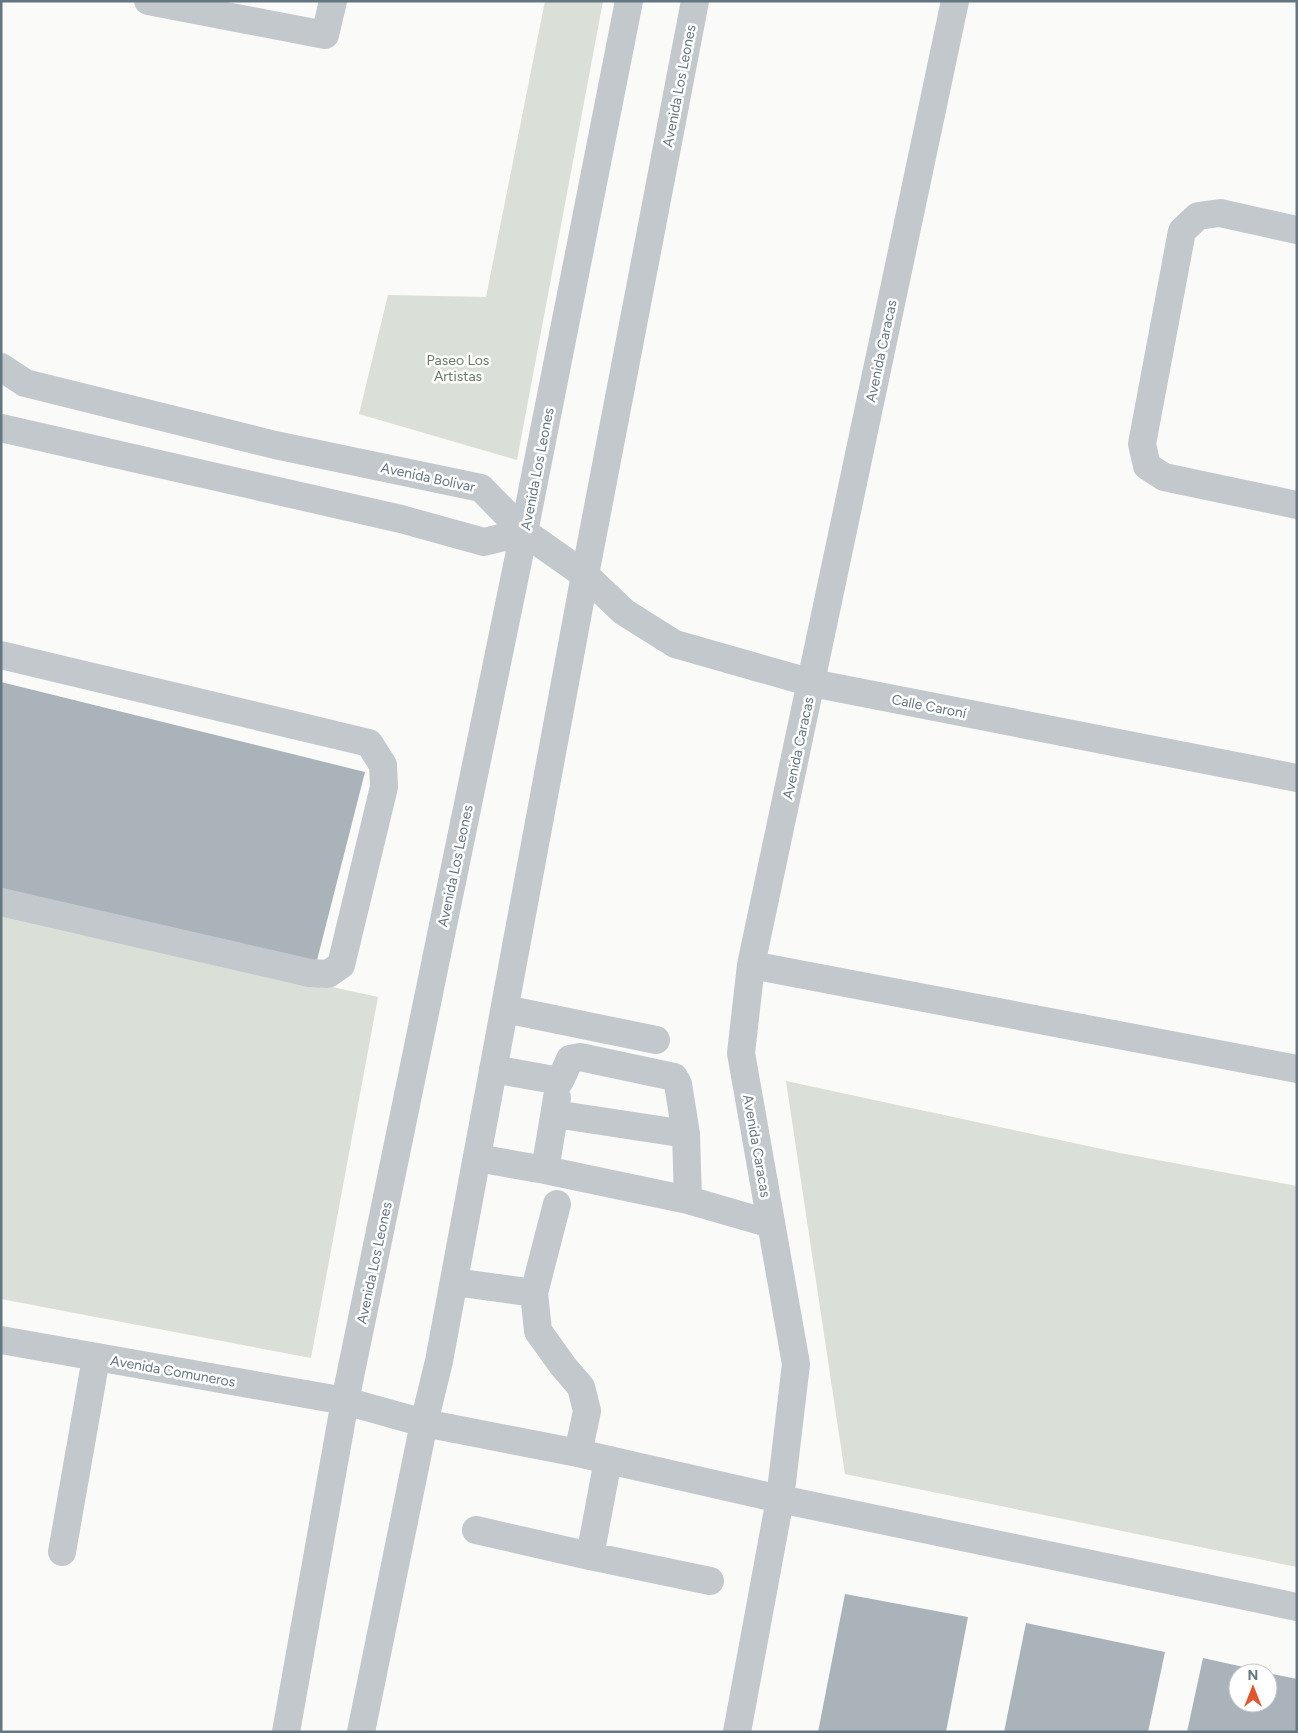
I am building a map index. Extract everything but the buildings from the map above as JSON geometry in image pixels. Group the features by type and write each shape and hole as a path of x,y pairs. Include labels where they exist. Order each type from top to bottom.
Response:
{"street":[{"path":"148,1 325,35 333,1"},
{"name":"Avenida Los Leones","path":"286,1732 345,1401 524,532 629,1"},
{"name":"Avenida Los Leones","path":"362,1732 424,1423 439,1361 585,575 696,1"},
{"name":"Avenida Caracas","path":"738,1732 780,1499 796,1364 741,1053 751,965 955,1"},
{"path":"1297,230 1220,213 1198,216 1182,231 1142,444 1147,466 1164,477 1297,505"},
{"name":"Avenida Bolivar","path":"1,367 25,383 275,445 481,488 524,532 585,575"},
{"path":"1,428 402,519 484,542 524,532"},
{"name":"Calle Caroní","path":"585,575 624,612 674,644 812,683 1297,778"},
{"path":"1,656 368,743 383,765 384,787 341,965 328,974 310,973 1,902"},
{"path":"751,965 1297,1069"},
{"path":"504,1009 656,1040"},
{"path":"545,1170 560,1081 570,1059 580,1057 674,1077 678,1084 686,1134 688,1200"},
{"path":"493,1069 560,1081"},
{"path":"555,1114 686,1134"},
{"path":"477,1158 545,1170 688,1200 771,1224"},
{"path":"557,1204 534,1293 538,1332 581,1387 587,1411 578,1453"},
{"path":"454,1282 534,1293"},
{"name":"Avenida Comuneros","path":"1,1340 345,1401 424,1423 578,1453 780,1499 1297,1607"},
{"path":"62,1552 96,1358"},
{"path":"590,1556 608,1460"},
{"path":"476,1530 710,1581"}],"green space":[{"name":"Paseo Los Artistas","path":"545,1 603,1 517,460 359,414 388,295 486,297"},
{"path":"1,915 378,997 311,1358 1,1299"},
{"path":"786,1081 1120,1153 1297,1186 1297,1567 845,1474"}]}
